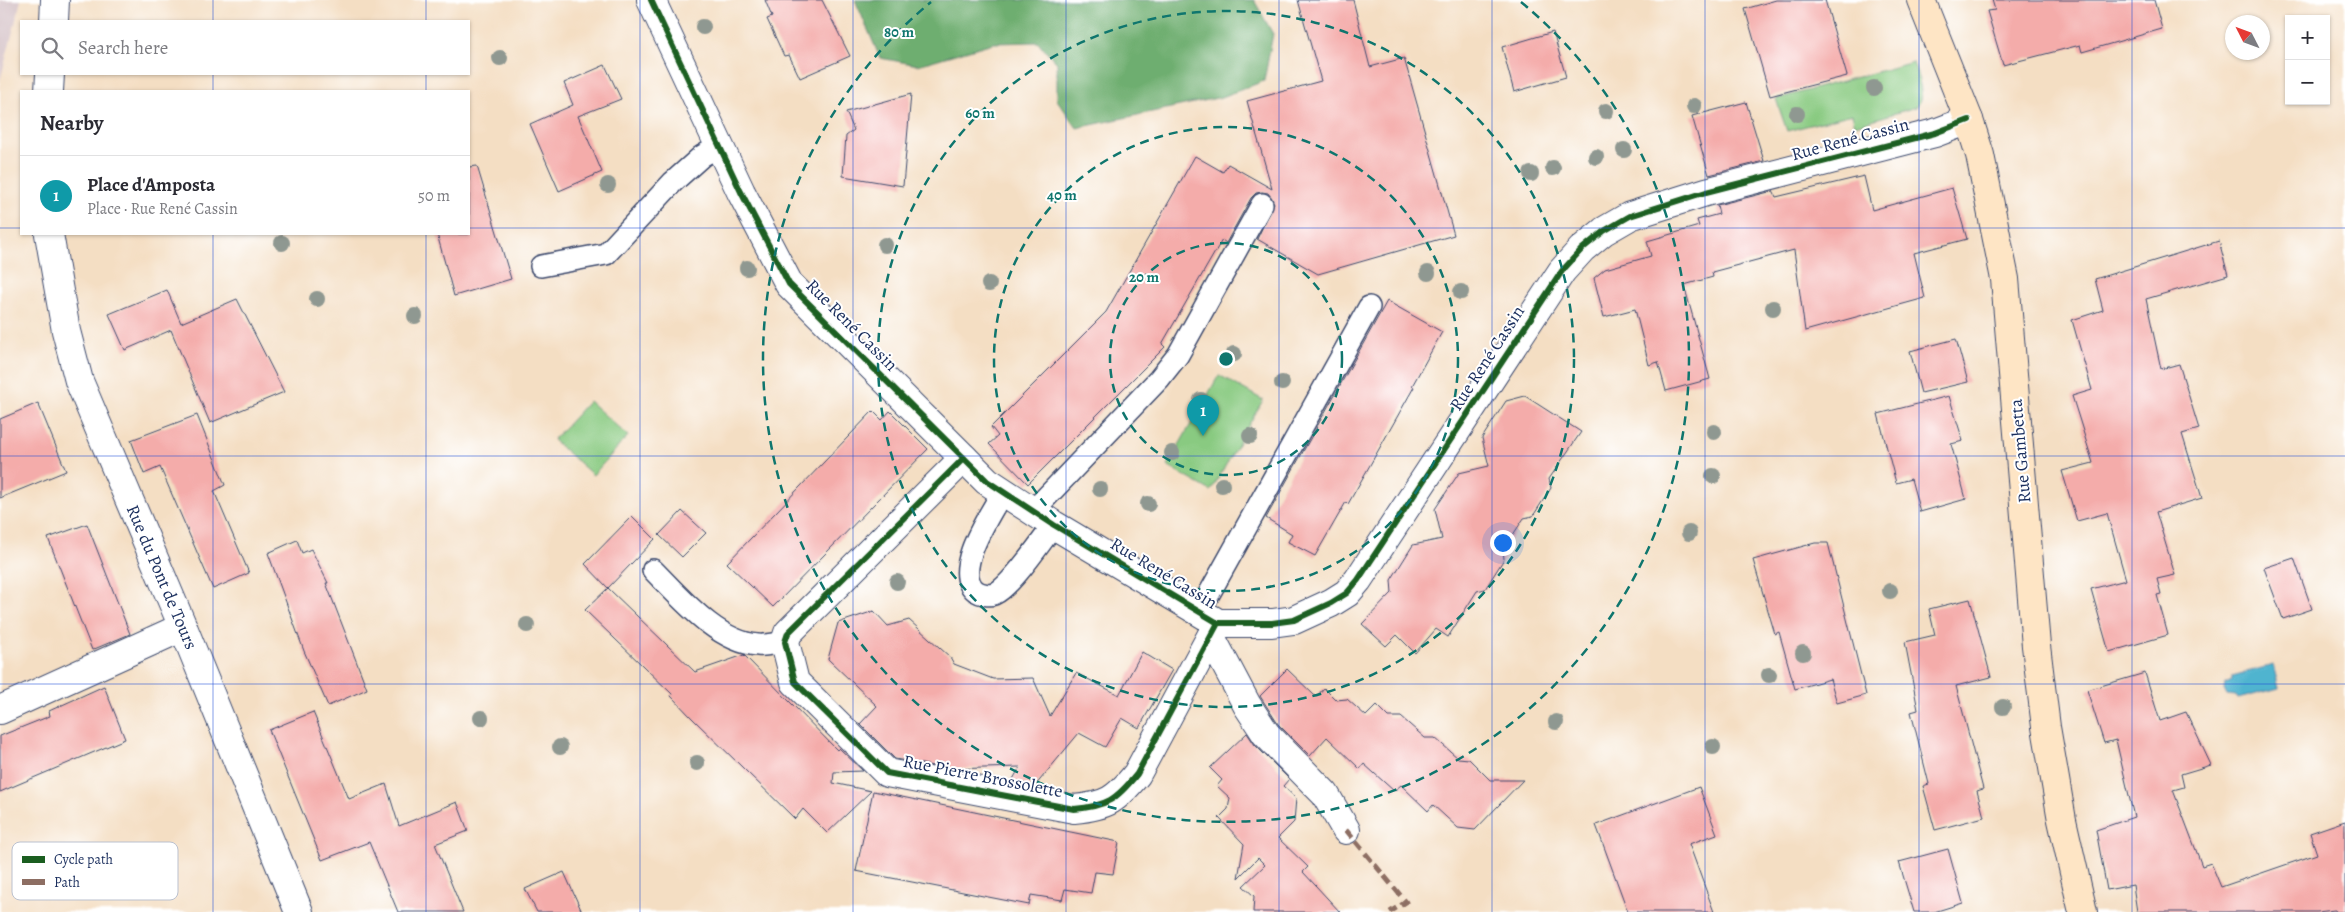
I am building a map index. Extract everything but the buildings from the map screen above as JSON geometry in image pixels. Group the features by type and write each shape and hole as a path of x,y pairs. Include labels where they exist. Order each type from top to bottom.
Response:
{"main road":[{"name":"Rue Gambetta","path":"1921,0 1969,120 1980,155 2005,279 2036,646 2045,718 2062,820 2083,912"}],"street":[{"path":"54,20 55,0"},
{"name":"Rue René Cassin","path":"651,0 719,146 789,284 987,480 1043,518 1210,624 1272,624 1294,620 1347,593 1358,580 1562,270 1582,249 1604,231 1630,216 1696,195 1934,132 1969,120"},
{"path":"49,90 50,75"},
{"name":"Rue du Pont de Tours","path":"49,235 66,330 79,381 183,626 299,912"},
{"path":"785,642 788,633 964,458"},
{"path":"1210,624 1247,705 1266,734 1325,794 1346,830"},
{"name":"Rue Pierre Brossolette","path":"785,642 795,682 887,773 1074,809 1103,805 1123,791 1137,774 1210,624"},
{"path":"0,710 183,626"}],"lane":[{"path":"541,266 606,254 673,182 702,156 719,146"},
{"path":"1003,491 971,551 967,569 970,582 976,590 984,594 994,594 1006,585 1043,518 1178,355 1262,204"},
{"path":"1210,624 1369,306"},
{"path":"652,570 705,621 728,635 759,646 785,642"}],"shaded area":[{"path":"0,0 21,0 0,81"}],"green space":[{"path":"855,0 1254,0 1273,34 1264,81 1222,97 1077,128 1057,100 1057,63 1038,42 993,43 918,65 880,58"},
{"path":"1913,62 1921,91 1921,97 1916,107 1855,125 1852,114 1787,131 1776,99"},
{"path":"1219,375 1263,400 1211,491 1167,466"},
{"path":"589,401 628,436 593,475 553,440"}],"water":[{"path":"2273,665 2279,688 2238,699 2236,696 2227,695 2224,689 2225,683 2232,680 2232,676"}],"marked path":[{"path":"1346,830 1406,902 1390,912"}],"cycle path":[{"path":"651,0 741,192 789,284 987,481 1054,525 1218,623 1272,623 1294,620 1331,603 1347,593 1358,580 1562,271 1582,249 1604,231 1630,216 1706,192 1935,133 1969,120"},
{"path":"964,458 788,633 785,642 795,682 887,773 1074,809 1095,806 1110,800 1117,796 1137,774 1218,623"}],"place":[{"name":"Place d'Amposta","path":"1203,436"}]}
